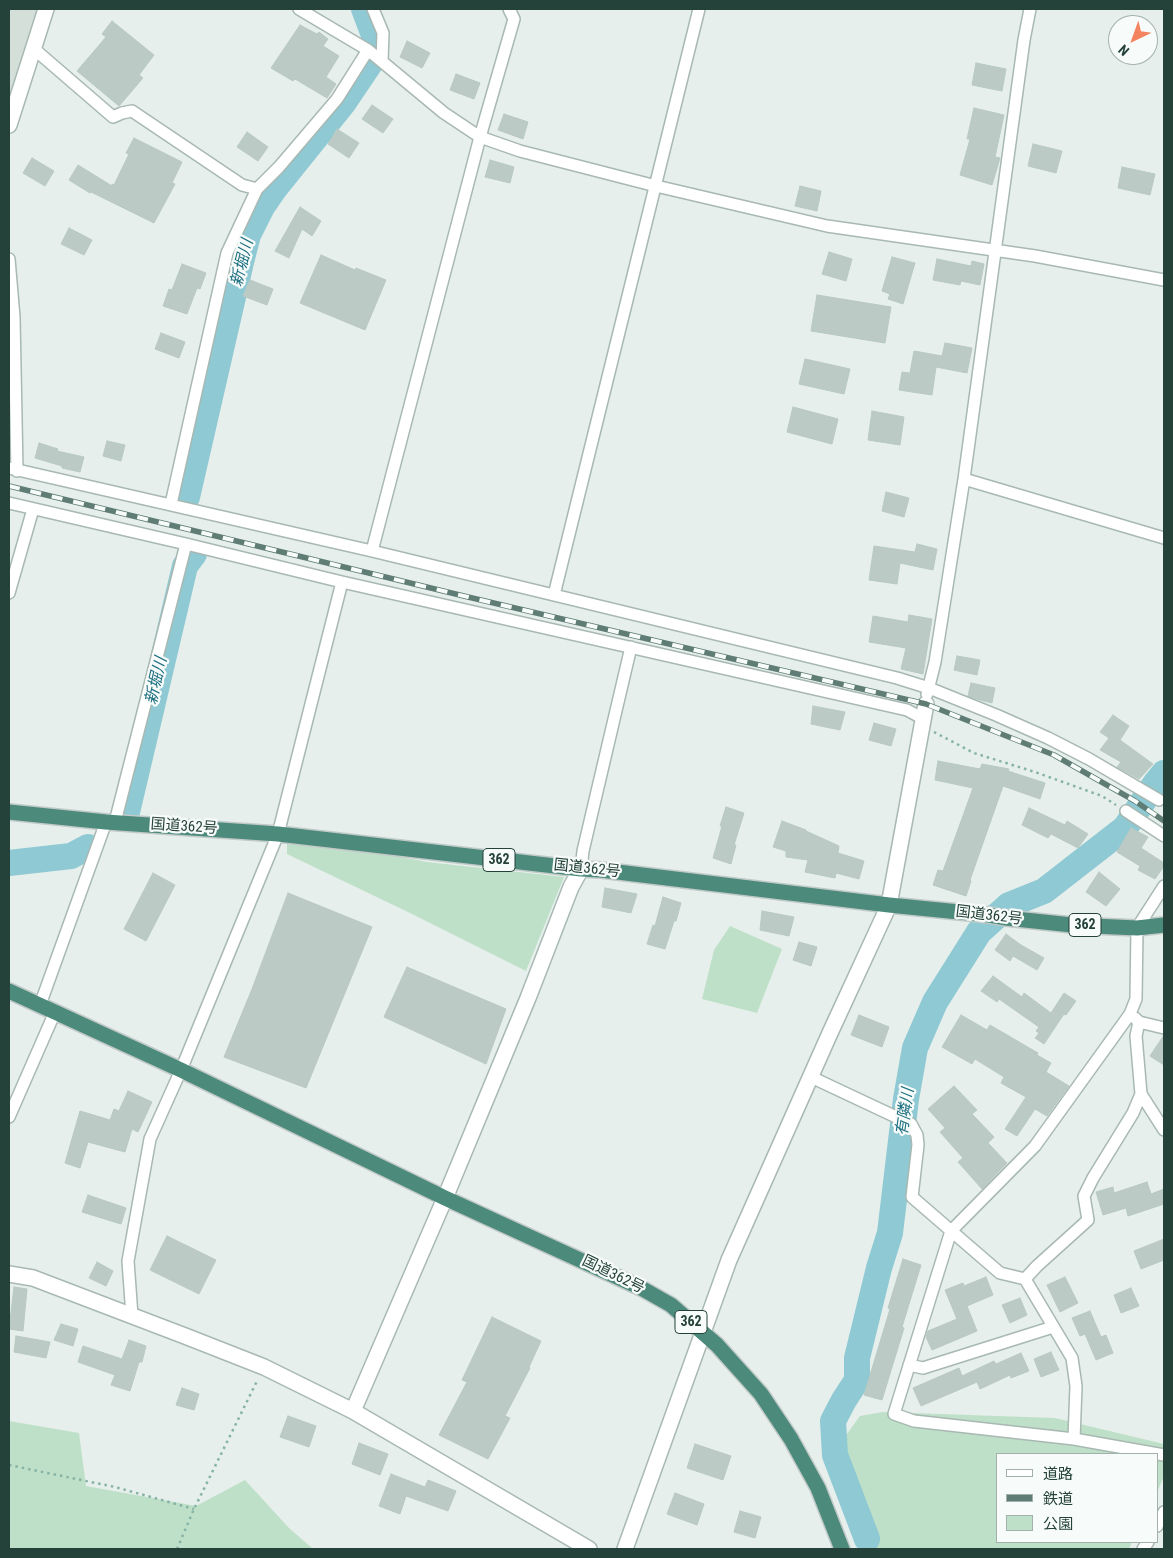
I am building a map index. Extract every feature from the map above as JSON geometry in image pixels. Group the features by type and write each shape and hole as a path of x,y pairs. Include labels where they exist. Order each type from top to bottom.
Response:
{"highway":[{"name":"国道362号","path":"9,812 110,822 278,834 1006,918 1137,928 1164,925"},
{"name":"国道362号","path":"9,990 181,1070 444,1198 641,1288 671,1305 735,1363 761,1394 791,1439 818,1488 842,1549"}],"street":[{"path":"10,116 46,9"},
{"path":"299,9 368,50 444,113 480,137 520,151 656,186 827,226 1035,256 1164,280"},
{"path":"373,9 383,33 382,61"},
{"path":"372,551 480,137 514,19 509,9"},
{"path":"554,595 699,9"},
{"path":"625,1549 729,1260 889,905 923,716 935,662 964,479 1024,40 1030,9"},
{"path":"33,48 113,117 132,111 242,185 257,189"},
{"path":"170,504 227,253 257,189 279,167 337,99 368,50"},
{"path":"9,259 14,317 13,470 372,551 897,678 929,688 1048,738 1089,759 1140,789 1163,798"},
{"path":"964,479 1164,538"},
{"path":"9,503 342,582 907,710 923,716"},
{"path":"9,593 33,509"},
{"path":"40,1005 110,822 186,544"},
{"path":"132,1316 128,1261 150,1139 181,1070 278,834 342,582"},
{"path":"353,1411 528,998 571,887 581,869 583,851 631,647"},
{"path":"1126,811 1164,836"},
{"path":"1152,1453 1074,1440 914,1421 894,1414 951,1231 1035,1146 1130,1014 1136,999 1137,928 1164,886"},
{"path":"9,1118 54,1012"},
{"path":"1130,1014 1140,1022 1164,1028"},
{"path":"1140,1022 1136,1036 1141,1094 1164,1130"},
{"path":"811,1077 912,1124 917,1135 918,1145 912,1197 1000,1273 1025,1279 1072,1358 1076,1386 1074,1440"},
{"path":"1025,1279 1088,1220 1084,1196 1133,1112 1141,1094"},
{"path":"9,1274 34,1278 264,1368 353,1411 589,1549"},
{"path":"909,1365 923,1368 1053,1327"},
{"path":"1158,1524 1164,1512"}],"path":[{"path":"923,716 974,753 1102,796 1126,811"},
{"path":"177,1549 194,1510 264,1368"},
{"path":"9,1465 115,1487 194,1510"}],"shaded area":[{"path":"9,9 39,9 9,102"}],"green space":[{"path":"287,835 427,862 564,877 526,971 287,854"},
{"path":"730,926 782,949 757,1013 702,999 714,950"},
{"path":"883,1412 1055,1418 1164,1444 1164,1476 1158,1490 1158,1453 996,1453 996,1543 1132,1543 1129,1549 862,1549 854,1532 830,1457 860,1416"},
{"path":"9,1421 79,1433 86,1486 196,1506 245,1480 289,1528 313,1549 9,1549"}],"building":[{"path":"112,21 154,55 139,75 143,78 119,106 77,71 106,37 102,34"},
{"path":"300,25 317,34 319,32 328,39 323,46 339,56 326,77 336,84 327,98 295,79 293,81 271,68"},
{"path":"407,41 430,53 422,68 400,57"},
{"path":"976,63 1006,69 1002,91 972,85"},
{"path":"456,74 480,83 474,99 450,90"},
{"path":"372,105 393,119 383,133 362,119"},
{"path":"974,108 1004,115 995,157 1000,158 992,185 960,175 970,139 967,139"},
{"path":"504,114 528,122 523,139 498,130"},
{"path":"337,129 359,143 349,158 328,144"},
{"path":"247,132 268,147 258,161 237,147"},
{"path":"134,138 182,162 172,183 175,184 154,223 90,193 69,180 78,165 112,186 112,184 114,185 129,154 126,153"},
{"path":"1033,144 1062,151 1056,173 1028,166"},
{"path":"32,158 54,171 45,186 23,173"},
{"path":"490,160 514,167 510,183 485,177"},
{"path":"1122,167 1155,174 1150,195 1118,188"},
{"path":"800,186 821,191 817,211 795,206"},
{"path":"300,207 321,221 312,236 302,229 289,258 275,251"},
{"path":"69,228 92,240 84,255 61,244"},
{"path":"829,252 852,259 846,281 822,274"},
{"path":"321,255 355,270 356,268 386,280 365,330 300,303"},
{"path":"892,257 915,263 903,304 888,299 890,294 882,291"},
{"path":"937,259 971,266 972,261 984,264 980,285 961,281 960,285 933,280"},
{"path":"182,264 206,273 200,289 197,288 187,314 163,306 169,289 172,290"},
{"path":"250,280 273,289 267,305 243,296"},
{"path":"817,295 891,307 885,343 811,331"},
{"path":"161,333 185,342 179,358 155,349"},
{"path":"945,343 972,348 967,373 936,367 932,395 899,390 902,372 910,373 914,351 942,356"},
{"path":"805,359 850,369 844,394 799,384"},
{"path":"793,407 838,419 832,444 787,432"},
{"path":"872,411 904,417 900,445 868,440"},
{"path":"107,441 125,445 121,461 103,456"},
{"path":"39,443 58,449 57,451 84,457 80,472 62,468 62,466 35,458"},
{"path":"886,492 909,498 904,517 882,511"},
{"path":"917,544 937,549 933,570 900,563 897,584 869,580 874,546 915,552"},
{"path":"909,615 932,619 923,674 901,669 906,648 869,642 873,616 908,622"},
{"path":"957,656 980,660 977,675 954,670"},
{"path":"971,683 995,688 992,703 968,696"},
{"path":"813,706 845,712 840,730 811,724"},
{"path":"1113,715 1129,726 1120,740 1153,764 1139,779 1117,767 1121,762 1100,750 1109,738 1100,732"},
{"path":"874,723 896,729 891,746 869,740"},
{"path":"938,761 980,769 982,764 1009,769 1008,771 1045,783 1040,799 1003,786 966,896 933,885 938,870 943,871 973,788 935,780"},
{"path":"726,807 744,813 734,845 736,845 731,864 713,858"},
{"path":"1029,808 1065,825 1067,821 1088,834 1078,848 1051,834 1048,838 1022,825"},
{"path":"782,821 839,846 838,853 864,861 859,879 836,873 835,878 805,872 808,860 786,857 786,851 773,847"},
{"path":"1131,828 1148,837 1141,848 1164,863 1155,879 1138,870 1140,866 1117,852"},
{"path":"1099,872 1120,889 1106,906 1086,892"},
{"path":"153,873 175,885 146,941 124,929"},
{"path":"605,888 637,894 631,913 602,907"},
{"path":"288,893 372,927 306,1088 224,1057"},
{"path":"663,897 681,903 665,949 647,944 653,925 655,926"},
{"path":"762,911 794,917 789,936 760,930"},
{"path":"1006,934 1044,958 1037,970 1013,956 1010,961 995,950"},
{"path":"799,942 817,947 811,966 793,960"},
{"path":"407,967 506,1009 486,1064 384,1017"},
{"path":"993,976 1022,997 1024,993 1051,1013 1064,993 1076,1001 1066,1015 1064,1014 1044,1044 1035,1038 1039,1033 1036,1031 1039,1027 999,999 997,1002 981,991"},
{"path":"859,1015 889,1027 882,1047 851,1035"},
{"path":"961,1015 987,1030 990,1025 1038,1053 1037,1055 1051,1063 1046,1072 1069,1086 1047,1116 1035,1109 1017,1136 1005,1129 1026,1097 1001,1083 1004,1077 975,1059 972,1064 942,1047"},
{"path":"1164,1035 1164,1065 1150,1056"},
{"path":"954,1086 977,1110 972,1114 994,1137 988,1143 1007,1163 982,1189 958,1162 963,1158 940,1132 945,1128 928,1109"},
{"path":"128,1091 152,1102 138,1132 132,1129 125,1152 88,1142 80,1168 65,1163 80,1111 110,1120 114,1109 119,1111"},
{"path":"1147,1182 1151,1194 1164,1189 1164,1204 1128,1216 1126,1208 1103,1215 1096,1192 1113,1187 1114,1193"},
{"path":"88,1195 126,1208 121,1224 82,1212"},
{"path":"167,1236 216,1260 199,1294 150,1270"},
{"path":"1164,1239 1164,1260 1141,1269 1134,1251"},
{"path":"903,1259 921,1265 882,1400 864,1395"},
{"path":"97,1262 113,1271 106,1286 89,1278"},
{"path":"986,1277 993,1295 967,1306 977,1331 932,1350 926,1337 928,1331 957,1319 945,1290 963,1283 964,1286"},
{"path":"1065,1277 1078,1303 1060,1312 1047,1285"},
{"path":"14,1287 27,1289 23,1331 9,1329"},
{"path":"1131,1288 1139,1306 1121,1313 1114,1295"},
{"path":"1020,1298 1027,1315 1010,1323 1002,1305"},
{"path":"1090,1311 1101,1337 1106,1335 1113,1353 1096,1360 1085,1334 1080,1336 1072,1318"},
{"path":"492,1317 541,1341 530,1368 505,1416 510,1418 488,1459 439,1435 467,1382 462,1380"},
{"path":"61,1324 78,1329 73,1346 54,1340"},
{"path":"16,1336 50,1342 46,1358 14,1352"},
{"path":"129,1340 146,1346 142,1362 139,1362 130,1391 111,1385 115,1375 78,1362 83,1346 122,1359"},
{"path":"1051,1352 1059,1370 1041,1377 1034,1359"},
{"path":"1021,1353 1029,1371 1011,1378 1010,1375 980,1389 977,1382 921,1406 913,1388 959,1368 962,1376 994,1361 996,1364"},
{"path":"182,1388 199,1394 194,1410 176,1405"},
{"path":"288,1416 316,1426 309,1447 280,1437"},
{"path":"359,1443 388,1454 380,1475 352,1464"},
{"path":"695,1444 731,1456 723,1480 687,1468"},
{"path":"391,1474 425,1487 428,1480 456,1491 448,1511 406,1496 400,1514 379,1506"},
{"path":"675,1493 704,1504 697,1525 667,1514"},
{"path":"740,1511 761,1517 755,1538 734,1532"}],"waterway":[{"name":"新堀川","path":"364,9 375,38 374,42"},
{"name":"新堀川","path":"187,497 248,235 262,207 275,188 344,102 371,62"},
{"name":"新堀川","path":"127,812 185,566 194,554"},
{"name":"有隣川","path":"867,1539 835,1455 833,1421 857,1380 857,1358 879,1268 890,1233 906,1099 915,1048 935,1002 979,932 1009,905 1044,891 1125,828 1164,773"},
{"name":"新堀川","path":"9,863 71,856 88,847"}],"railway":[{"path":"9,486 468,597 926,704 1054,755 1135,801 1164,821"}]}
